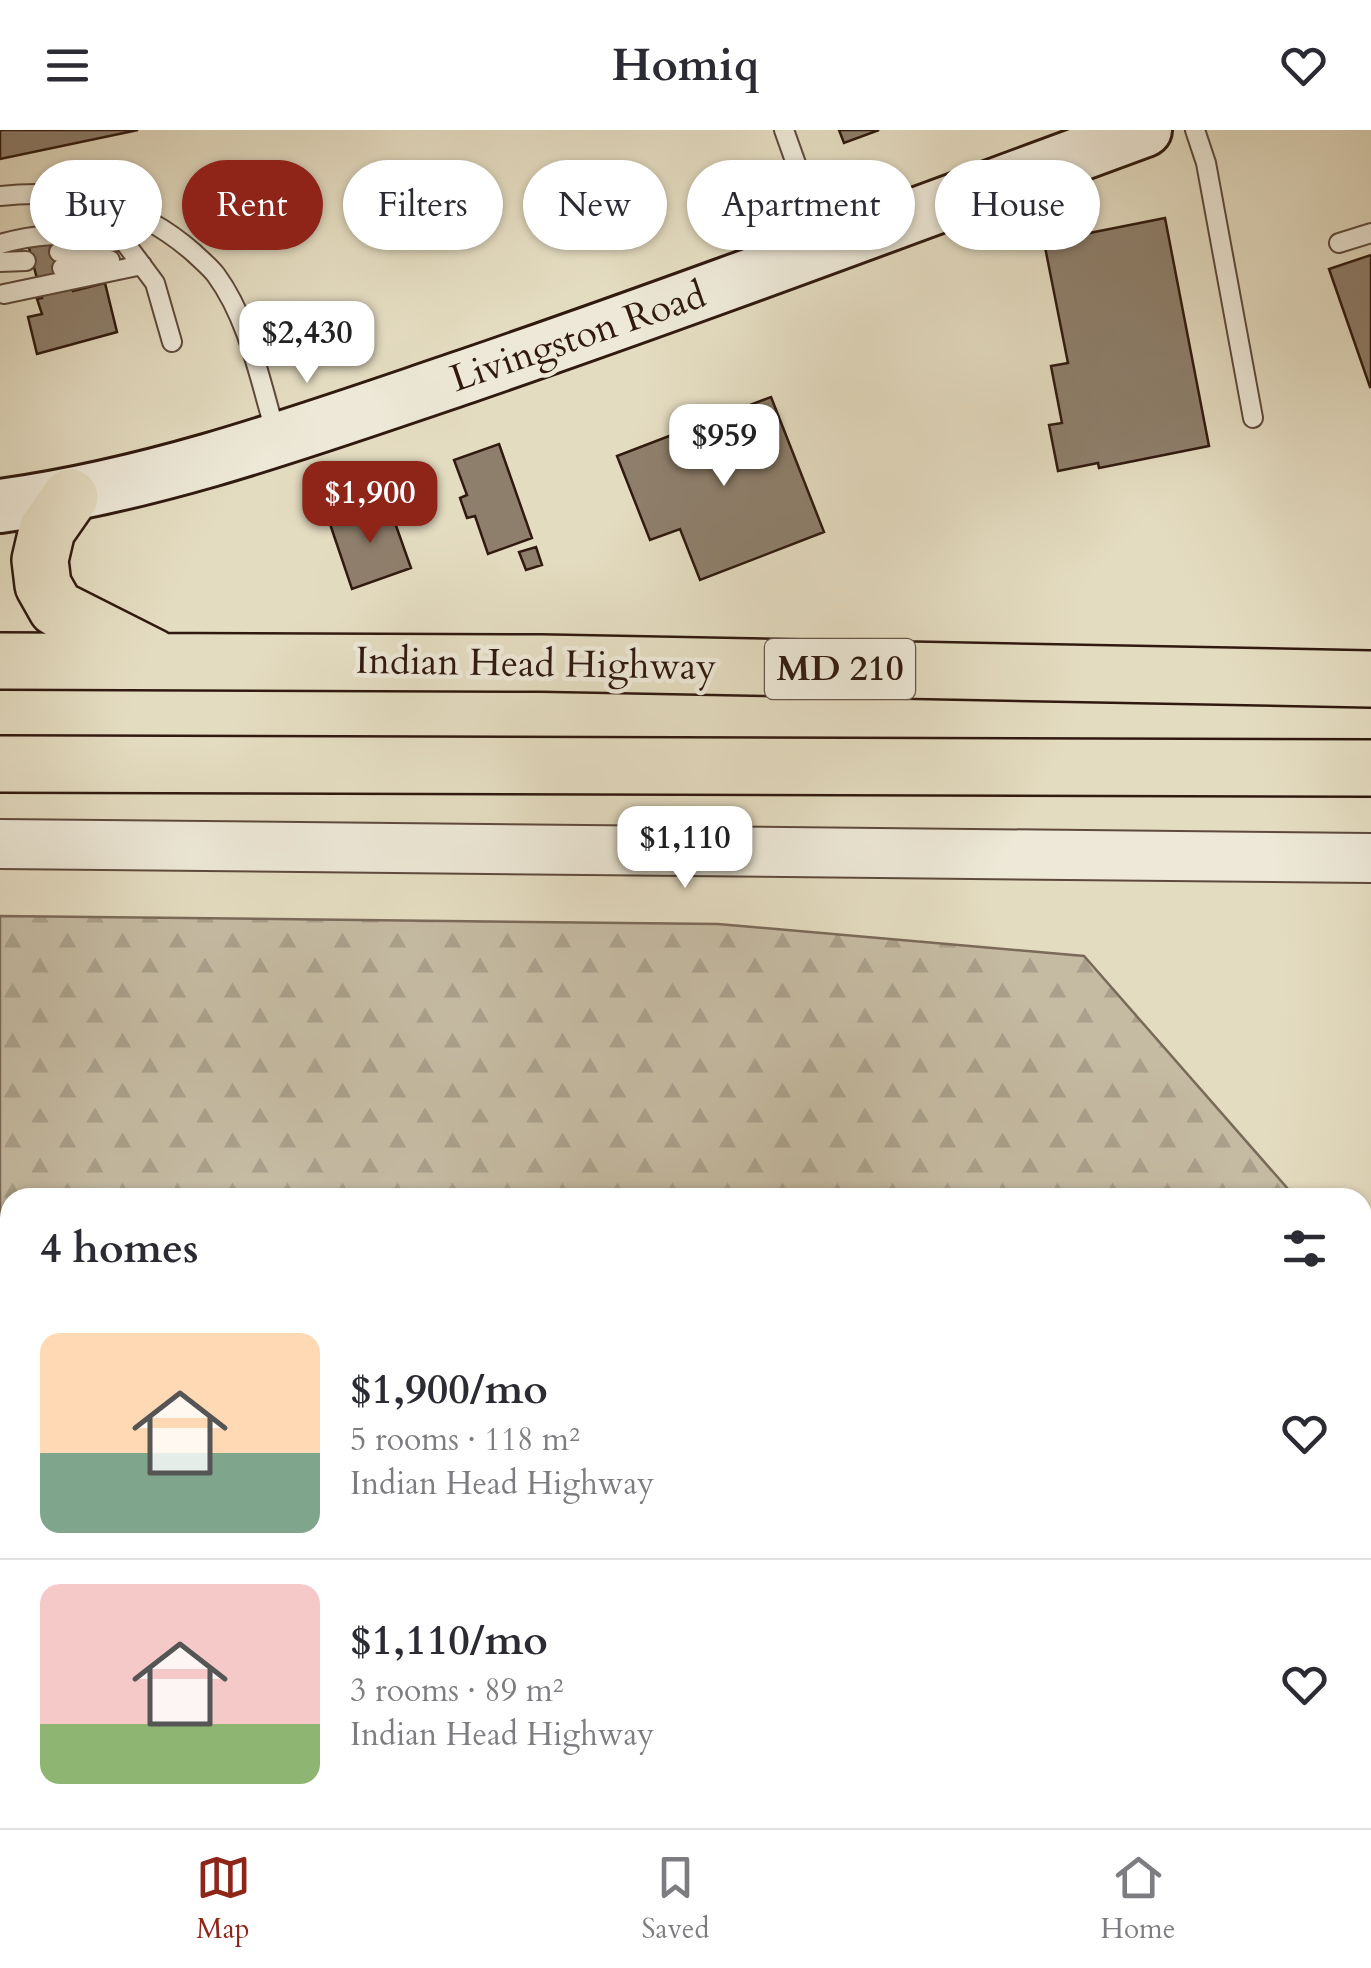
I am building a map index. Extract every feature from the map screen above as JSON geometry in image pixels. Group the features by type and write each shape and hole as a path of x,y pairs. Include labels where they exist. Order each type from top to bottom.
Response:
{"highway":[{"path":"70,496 47,530 40,560 44,586 56,608 160,661"},
{"name":"Indian Head Highway","path":"0,661 561,664 1371,679"},
{"path":"0,764 1371,768"}],"main road":[{"name":"Livingston Road","path":"915,214 1145,130"},
{"name":"Livingston Road","path":"0,506 70,496 182,470 531,354 818,250"}],"street":[{"path":"0,844 1371,858"}],"lane":[{"path":"784,130 795,160"},
{"path":"1195,130 1206,163 1253,418"},
{"path":"0,196 43,192 108,202 170,232 215,273 240,320 278,439"},
{"path":"1338,243 1371,232"},
{"path":"0,244 30,237"},
{"path":"92,250 61,260 138,260"},
{"path":"130,250 154,283 172,342"},
{"path":"3,288 138,260"},
{"path":"0,262 28,270 3,288"}],"green space":[{"path":"0,916 718,924 1084,956 1287,1188 0,1188"}],"building":[{"path":"0,130 138,130 0,159"},
{"path":"839,130 879,130 844,143"},
{"path":"839,130 879,130 844,143"},
{"path":"1165,218 1209,446 1099,468 1098,463 1058,471 1049,425 1062,423 1051,366 1068,363 1046,250 1100,250 1100,231"},
{"path":"28,244 30,250 62,250 73,291 105,283 117,332 37,354 28,317 42,314 37,299 42,298"},
{"path":"1371,255 1371,387 1370,387 1329,269"},
{"path":"771,397 824,532 700,580 680,529 650,540 617,456"},
{"path":"499,444 532,538 488,554 475,516 467,518 460,498 467,495 454,460"},
{"path":"388,503 411,568 352,589 330,524"},
{"path":"536,547 542,565 526,570 519,552"}]}
